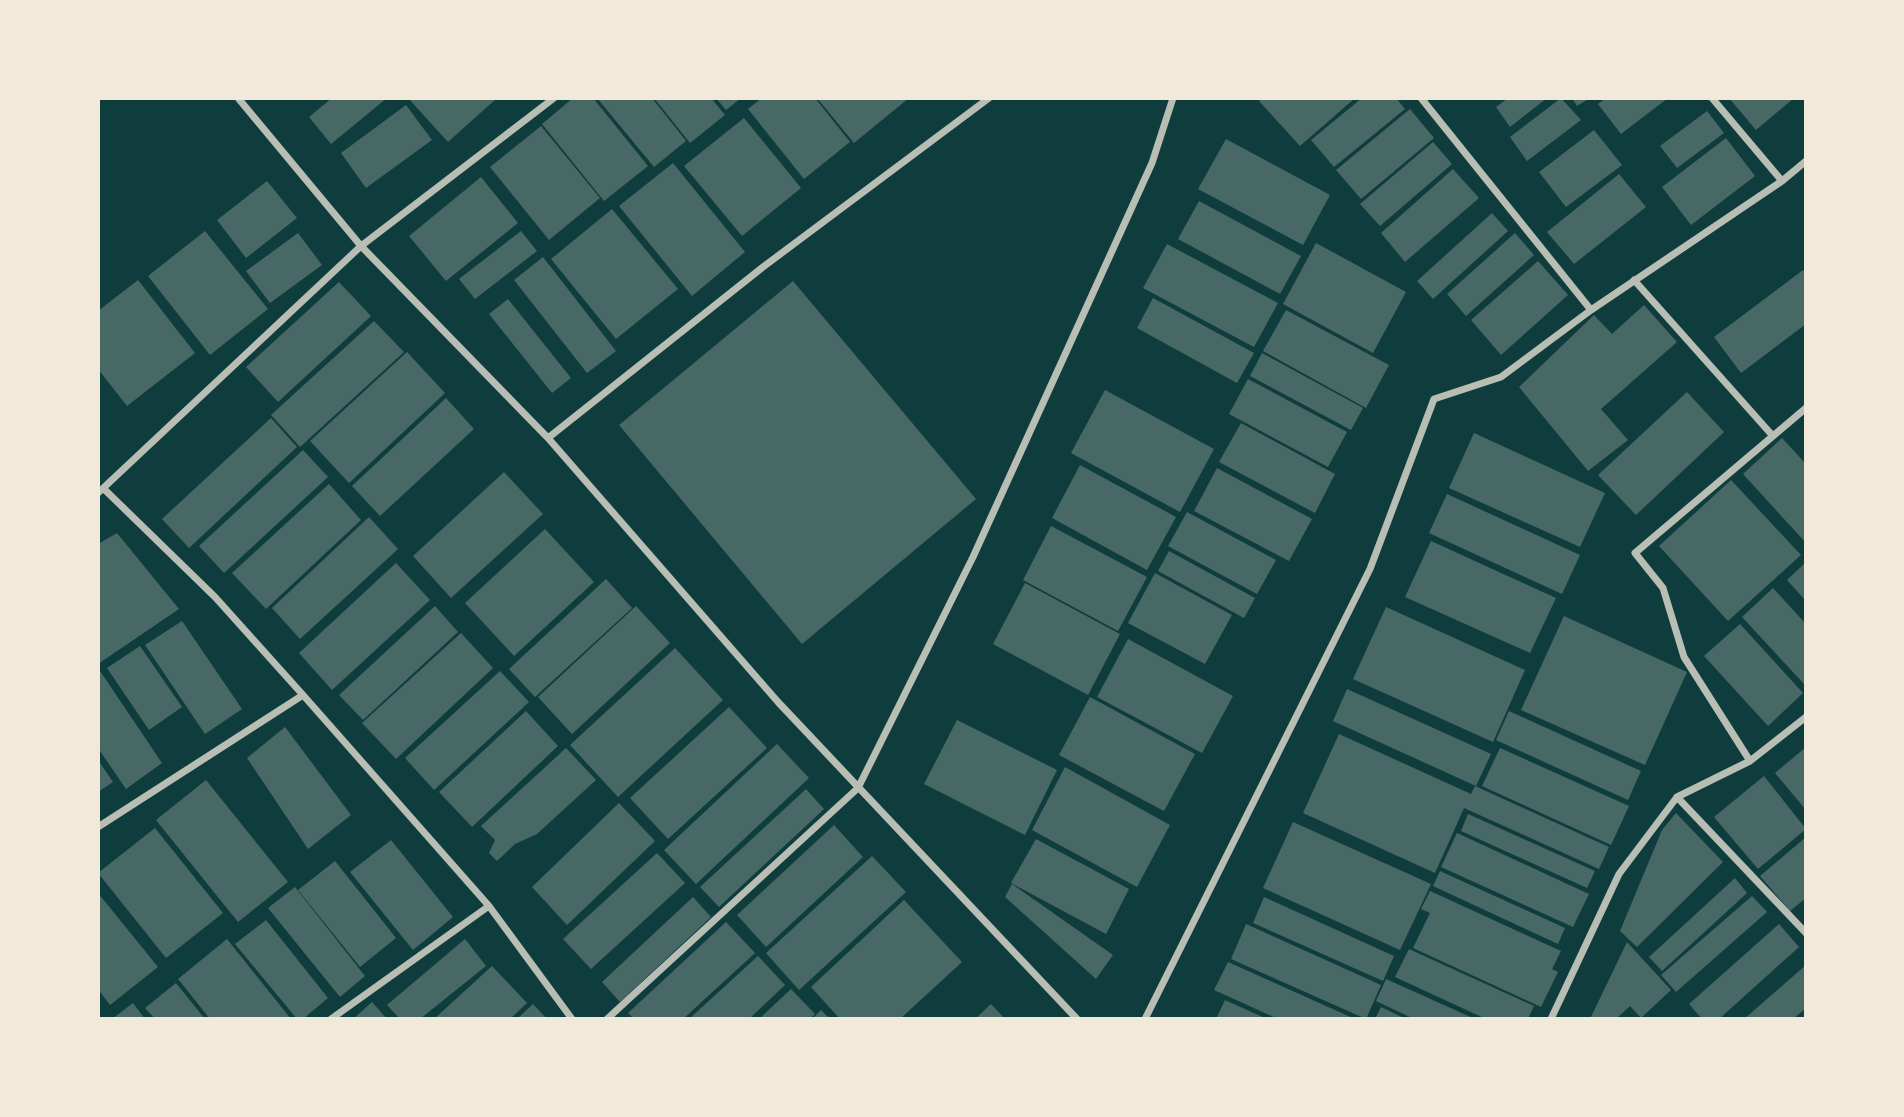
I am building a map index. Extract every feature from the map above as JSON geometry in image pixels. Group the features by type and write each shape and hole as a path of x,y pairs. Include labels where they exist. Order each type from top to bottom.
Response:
{"street":[{"path":"238,98 361,246 548,438 778,702 1077,1019"},
{"path":"554,98 361,246 101,491 215,597 303,695 489,906 572,1019"},
{"path":"548,438 763,267 989,98"},
{"path":"607,1019 858,788 1002,493 1152,163 1173,98"},
{"path":"1422,98 1591,310"},
{"path":"1712,98 1782,181"},
{"path":"1145,1019 1370,569 1434,399 1501,377 1591,310 1782,181 1806,161"},
{"path":"1634,280 1772,435"},
{"path":"1750,761 1684,657 1663,589 1635,553 1806,408"},
{"path":"98,827 303,695"},
{"path":"1551,1019 1619,874 1677,797 1750,761 1806,717"},
{"path":"1677,797 1806,933"},
{"path":"331,1019 489,906"}],"building":[{"path":"332,98 387,98 331,144 309,117"},
{"path":"408,98 497,98 448,142"},
{"path":"573,98 593,98 648,166 604,201 542,124"},
{"path":"597,98 652,98 686,141 654,167"},
{"path":"654,98 711,98 725,115 690,143"},
{"path":"716,98 741,98 726,110"},
{"path":"762,98 815,98 850,142 804,179 748,109"},
{"path":"817,98 909,98 854,143"},
{"path":"1263,98 1355,98 1300,146 1259,101"},
{"path":"1362,98 1396,98 1405,109 1334,167 1311,140"},
{"path":"1508,98 1547,98 1510,127 1496,107"},
{"path":"1561,98 1581,120 1527,161 1510,137"},
{"path":"1572,98 1590,98 1577,106"},
{"path":"1606,98 1668,98 1621,134 1598,104"},
{"path":"1729,98 1794,98 1756,130"},
{"path":"406,105 432,140 366,188 341,153"},
{"path":"1410,109 1434,138 1361,199 1336,170"},
{"path":"1707,111 1724,133 1677,168 1660,146"},
{"path":"744,118 801,188 742,236 684,166"},
{"path":"541,126 600,198 549,240 490,167"},
{"path":"1594,130 1622,165 1566,207 1539,172"},
{"path":"1726,138 1755,176 1691,225 1662,187"},
{"path":"1226,139 1330,195 1303,245 1198,189"},
{"path":"1433,142 1452,164 1380,226 1360,204"},
{"path":"673,163 745,252 692,296 619,206"},
{"path":"1453,169 1479,198 1405,262 1381,233"},
{"path":"1619,174 1646,207 1574,264 1547,232"},
{"path":"481,177 518,223 446,281 409,236"},
{"path":"267,181 297,218 246,258 217,220"},
{"path":"1199,201 1301,256 1280,294 1178,239"},
{"path":"612,209 678,289 616,339 551,259"},
{"path":"1492,213 1508,231 1433,299 1417,281"},
{"path":"205,231 268,309 210,355 148,276"},
{"path":"521,231 537,251 475,299 459,279"},
{"path":"298,233 322,265 270,303 246,271"},
{"path":"1515,233 1534,255 1466,316 1447,294"},
{"path":"1316,243 1406,292 1373,353 1283,304"},
{"path":"1167,244 1278,303 1254,347 1143,288"},
{"path":"543,257 616,351 587,373 514,280"},
{"path":"1538,261 1568,295 1501,355 1471,320"},
{"path":"1803,270 1806,275 1806,324 1741,373 1714,337"},
{"path":"138,280 195,353 127,406 98,369 98,311"},
{"path":"793,281 976,499 802,644 619,425"},
{"path":"339,282 371,316 278,402 246,367"},
{"path":"1153,298 1254,353 1237,383 1137,328"},
{"path":"508,299 571,378 552,393 489,314"},
{"path":"1644,305 1677,342 1601,409 1628,440 1588,471 1519,387 1594,315 1612,334"},
{"path":"1286,310 1389,365 1366,408 1263,351"},
{"path":"374,321 404,352 300,447 271,415"},
{"path":"407,352 445,393 349,483 310,441"},
{"path":"1262,353 1363,408 1351,430 1250,376"},
{"path":"1248,379 1347,432 1328,467 1229,414"},
{"path":"1105,390 1214,449 1180,512 1071,453"},
{"path":"1687,392 1724,432 1636,515 1598,475"},
{"path":"446,398 474,429 380,516 352,486"},
{"path":"271,418 297,447 189,548 162,519"},
{"path":"1241,423 1335,474 1315,513 1219,462"},
{"path":"1474,433 1605,493 1580,547 1449,488"},
{"path":"1782,438 1806,464 1806,543 1743,474"},
{"path":"303,450 328,477 224,573 199,546"},
{"path":"1080,465 1176,517 1147,570 1052,518"},
{"path":"1217,468 1312,519 1289,561 1194,511"},
{"path":"504,472 543,514 451,598 413,556"},
{"path":"1731,480 1801,555 1728,621 1659,546"},
{"path":"329,484 361,520 266,609 232,573"},
{"path":"1447,494 1580,555 1562,594 1429,533"},
{"path":"1187,512 1276,560 1257,594 1168,546"},
{"path":"369,517 398,549 300,639 272,608"},
{"path":"1051,526 1147,577 1118,631 1023,580"},
{"path":"545,529 594,582 514,656 465,603"},
{"path":"117,533 179,609 98,664 98,544"},
{"path":"1431,541 1556,598 1530,653 1405,597"},
{"path":"1169,551 1255,598 1244,618 1158,571"},
{"path":"1806,562 1806,601 1787,580"},
{"path":"396,563 430,600 332,690 299,653"},
{"path":"1155,573 1232,615 1205,664 1128,623"},
{"path":"606,579 632,608 535,697 509,669"},
{"path":"1025,583 1120,634 1088,695 993,644"},
{"path":"1773,588 1806,624 1804,684 1742,617"},
{"path":"435,606 458,632 363,720 339,695"},
{"path":"636,606 670,643 572,734 538,697"},
{"path":"1386,607 1525,670 1493,742 1353,679"},
{"path":"1564,616 1687,672 1645,765 1521,710"},
{"path":"182,621 242,709 205,734 145,645"},
{"path":"1740,624 1803,693 1768,726 1704,656"},
{"path":"461,633 493,668 396,759 362,723"},
{"path":"1128,639 1233,696 1202,753 1097,697"},
{"path":"140,646 182,707 149,730 107,668"},
{"path":"675,648 723,700 618,797 570,745"},
{"path":"98,668 162,763 126,789 98,748"},
{"path":"500,671 529,702 434,790 405,758"},
{"path":"1347,689 1491,754 1476,786 1333,721"},
{"path":"1090,697 1195,754 1164,811 1059,755"},
{"path":"729,707 767,748 668,839 630,798"},
{"path":"526,711 558,746 472,827 439,792"},
{"path":"1509,711 1641,771 1628,800 1496,740"},
{"path":"957,720 1057,770 1025,835 924,784"},
{"path":"285,727 351,815 308,849 247,758"},
{"path":"1339,734 1471,794 1475,786 1609,847 1599,869 1464,808 1435,873 1303,813"},
{"path":"777,744 809,778 696,884 664,850"},
{"path":"1806,747 1806,810 1775,773"},
{"path":"566,748 596,780 537,834 515,844 497,861 489,853 495,840 481,826"},
{"path":"1500,748 1629,806 1611,845 1482,786"},
{"path":"98,760 113,782 98,792"},
{"path":"1065,767 1170,825 1137,887 1032,830"},
{"path":"1764,776 1806,829 1758,869 1714,817"},
{"path":"206,780 288,882 238,922 156,820"},
{"path":"806,789 824,809 719,907 700,887"},
{"path":"619,803 655,841 567,925 532,887"},
{"path":"1676,813 1723,862 1637,947 1620,931 1662,830"},
{"path":"1468,814 1595,871 1587,888 1461,831"},
{"path":"1293,822 1431,884 1400,950 1263,888"},
{"path":"834,825 863,857 766,947 737,915"},
{"path":"155,828 223,913 166,958 98,873"},
{"path":"1457,833 1589,894 1573,927 1441,867"},
{"path":"1806,837 1806,898 1790,911 1760,876"},
{"path":"1036,839 1129,889 1106,934 1011,883"},
{"path":"391,840 453,917 413,950 350,872"},
{"path":"657,853 685,883 591,969 563,939"},
{"path":"872,856 906,892 799,990 766,953"},
{"path":"335,861 396,938 360,967 298,890"},
{"path":"1440,871 1565,928 1558,944 1433,886"},
{"path":"1735,878 1747,893 1662,971 1649,957"},
{"path":"1012,884 1113,955 1096,979 1005,897"},
{"path":"295,887 365,976 340,997 268,908"},
{"path":"1430,891 1561,951 1552,969 1558,972 1541,1007 1413,948 1430,913 1421,909"},
{"path":"98,893 158,967 110,1005 98,989"},
{"path":"1752,896 1767,912 1676,992 1661,975"},
{"path":"693,897 711,917 620,1002 602,982"},
{"path":"1264,897 1394,956 1383,981 1253,923"},
{"path":"904,900 962,962 900,1019 840,1019 811,987"},
{"path":"266,920 328,998 303,1019 297,1019 235,944"},
{"path":"726,922 755,953 683,1019 634,1019 628,1013"},
{"path":"1246,924 1381,985 1366,1019 1231,959"},
{"path":"1779,924 1799,947 1719,1019 1702,1019 1689,1004"},
{"path":"227,939 291,1019 210,1019 178,979"},
{"path":"465,939 486,966 420,1019 400,1019 387,1005"},
{"path":"1627,942 1671,990 1641,1018 1630,1006 1616,1019 1590,1019"},
{"path":"1409,949 1534,1006 1528,1019 1486,1019 1395,977"},
{"path":"758,956 785,985 749,1019 689,1019"},
{"path":"1228,962 1355,1019 1278,1019 1214,990"},
{"path":"1806,965 1806,1008 1793,1019 1744,1019"},
{"path":"492,966 527,1003 510,1019 434,1019"},
{"path":"1386,979 1475,1019 1414,1019 1376,1001"},
{"path":"176,983 205,1019 155,1019 145,1008"},
{"path":"791,989 815,1014 810,1019 759,1019"},
{"path":"1225,1000 1267,1019 1216,1019"},
{"path":"372,1002 387,1019 353,1019"},
{"path":"133,1003 145,1019 112,1019"},
{"path":"533,1004 547,1019 517,1019"},
{"path":"991,1004 1005,1019 975,1019"},
{"path":"1381,1007 1406,1019 1375,1019"},
{"path":"821,1010 830,1019 812,1019"}]}
